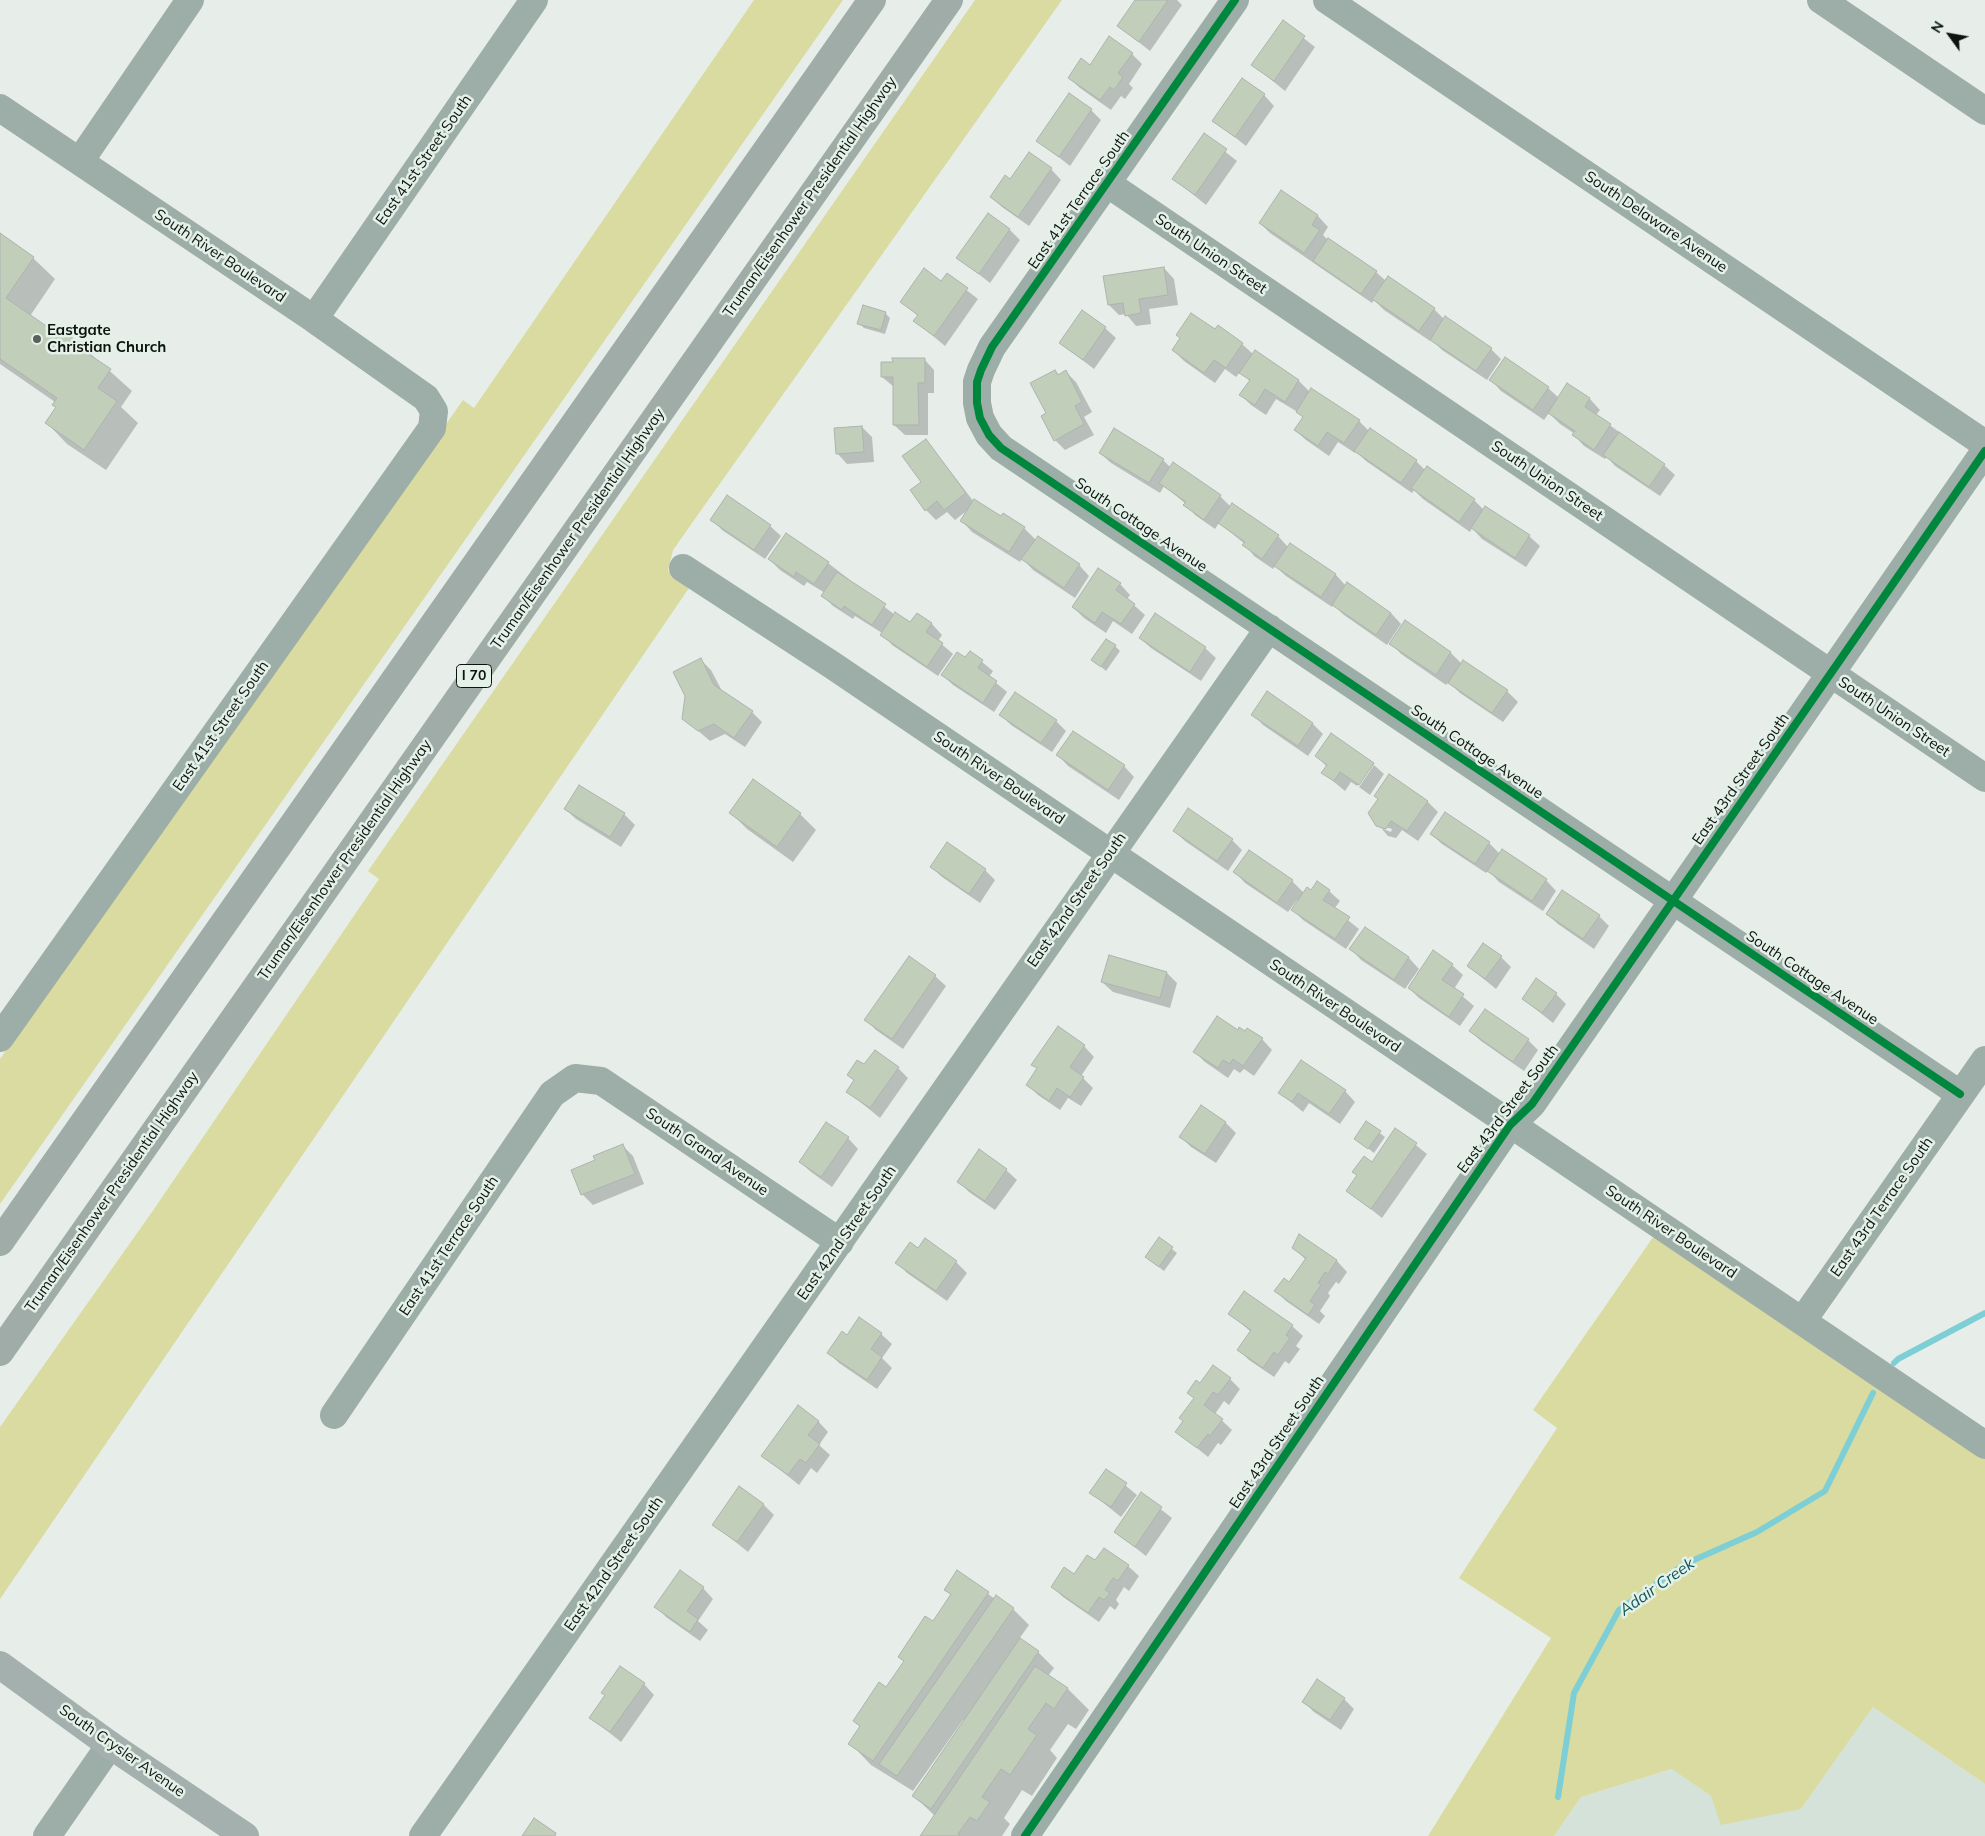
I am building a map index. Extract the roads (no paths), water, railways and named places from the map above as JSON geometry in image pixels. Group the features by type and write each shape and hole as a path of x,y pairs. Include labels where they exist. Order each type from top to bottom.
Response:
{"highway":[{"path":"0,1242 872,0"},
{"name":"Truman/Eisenhower Presidential Highway","path":"0,1352 949,0"}],"main road":[{"name":"South Crysler Avenue","path":"0,1665 110,1745 245,1836"}],"street":[{"path":"80,161 190,0"},
{"name":"East 41st Street South","path":"314,320 534,0"},
{"name":"East 41st Terrace South","path":"984,426 976,403 981,370 992,347 1108,184 1235,0"},
{"name":"South Delaware Avenue","path":"1327,0 1985,444"},
{"path":"1821,0 1985,110"},
{"name":"South River Boulevard","path":"0,108 426,398 434,411"},
{"name":"South Union Street","path":"1108,184 1985,778"},
{"name":"East 41st Street South","path":"0,1038 432,428 434,411"},
{"name":"South Cottage Avenue","path":"984,426 1001,448 1960,1094"},
{"name":"East 43rd Street South","path":"1025,1836 1510,1125 1532,1104 1985,451"},
{"name":"South River Boulevard","path":"683,568 832,665 1510,1125 1803,1320 1985,1445"},
{"name":"East 42nd Street South","path":"423,1836 1268,628"},
{"name":"East 43rd Terrace South","path":"1803,1320 1985,1060"},
{"name":"South Grand Avenue","path":"569,1083 575,1078 601,1082 840,1242"},
{"name":"East 41st Terrace South","path":"334,1415 552,1094 569,1083"},
{"path":"47,1836 110,1745"}],"waterway":[{"name":"Adair Creek","path":"1894,1363 1898,1359 1985,1313"},
{"name":"Adair Creek","path":"1558,1797 1574,1693 1619,1610 1685,1564 1757,1532 1825,1491 1873,1393"}],"place":[{"name":"Eastgate Christian Church","path":"37,339"}]}
